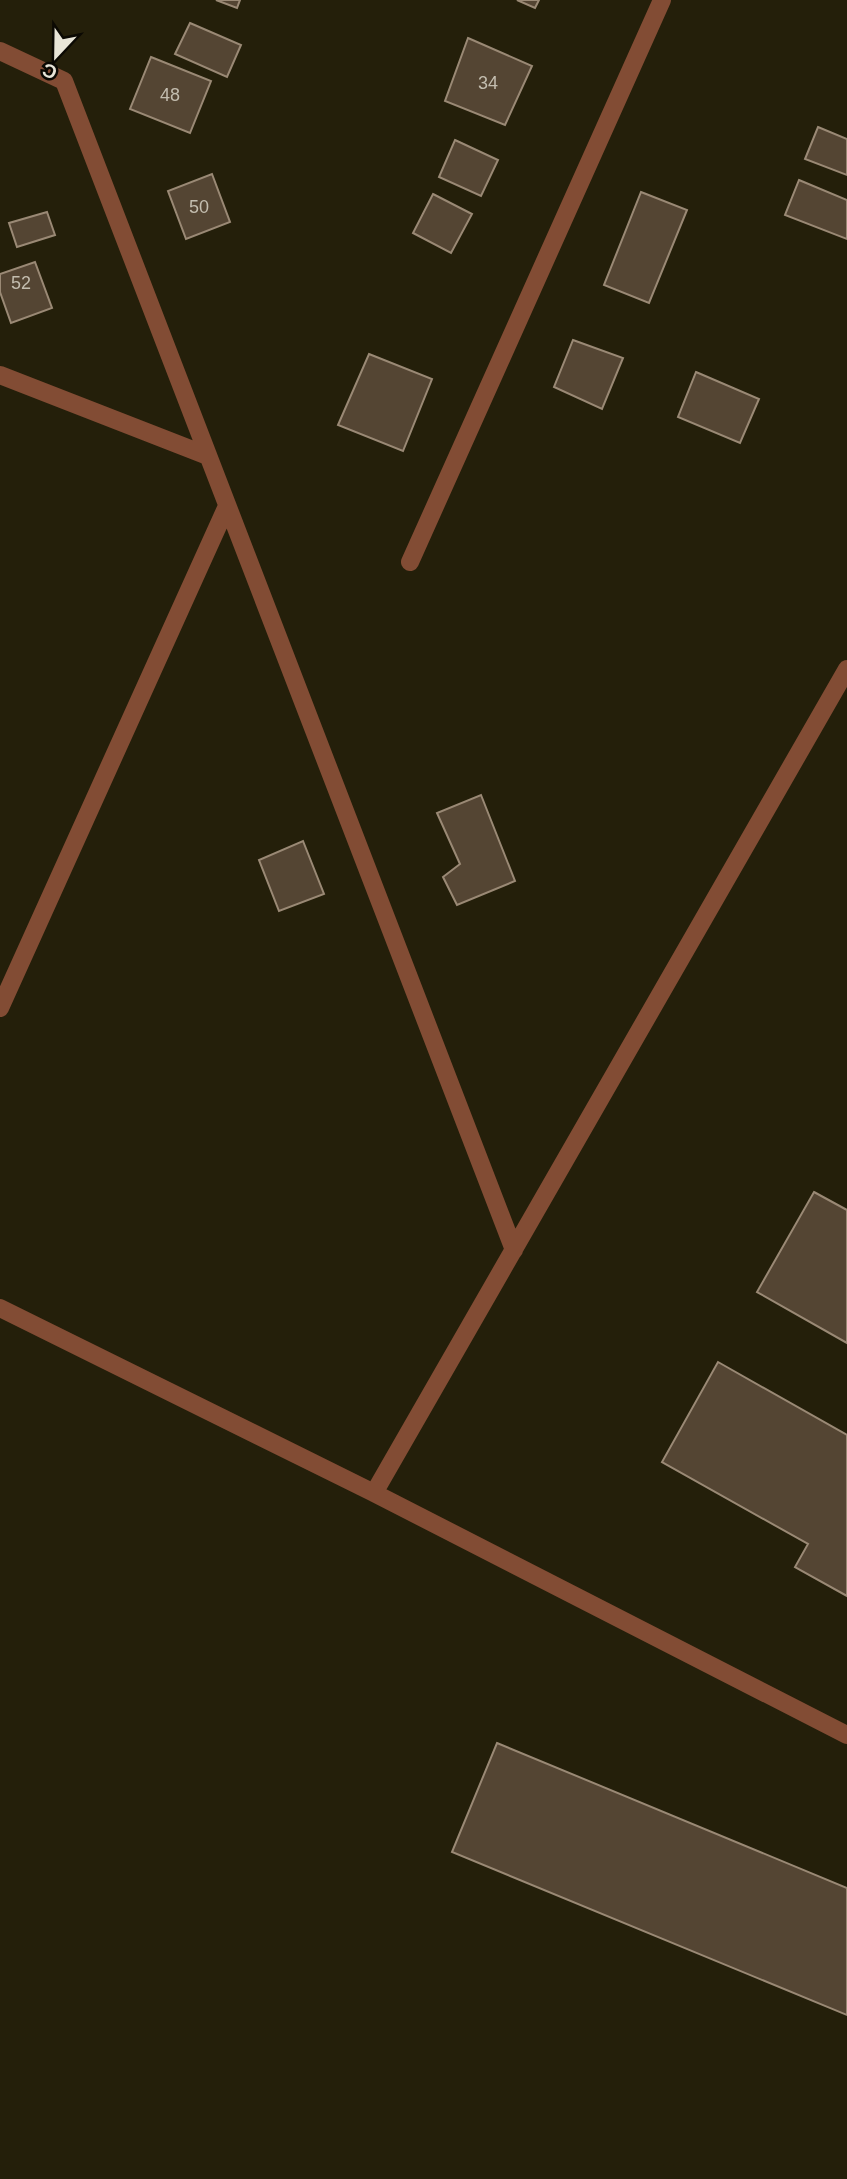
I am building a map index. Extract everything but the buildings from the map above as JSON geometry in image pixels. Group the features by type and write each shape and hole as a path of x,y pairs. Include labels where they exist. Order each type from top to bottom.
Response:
{"street":[{"path":"410,562 662,0"},
{"path":"0,51 64,81 514,1250"},
{"path":"0,375 208,456"},
{"path":"0,1008 228,506"},
{"path":"374,1493 847,668"},
{"path":"0,1308 374,1493 847,1735"}]}
